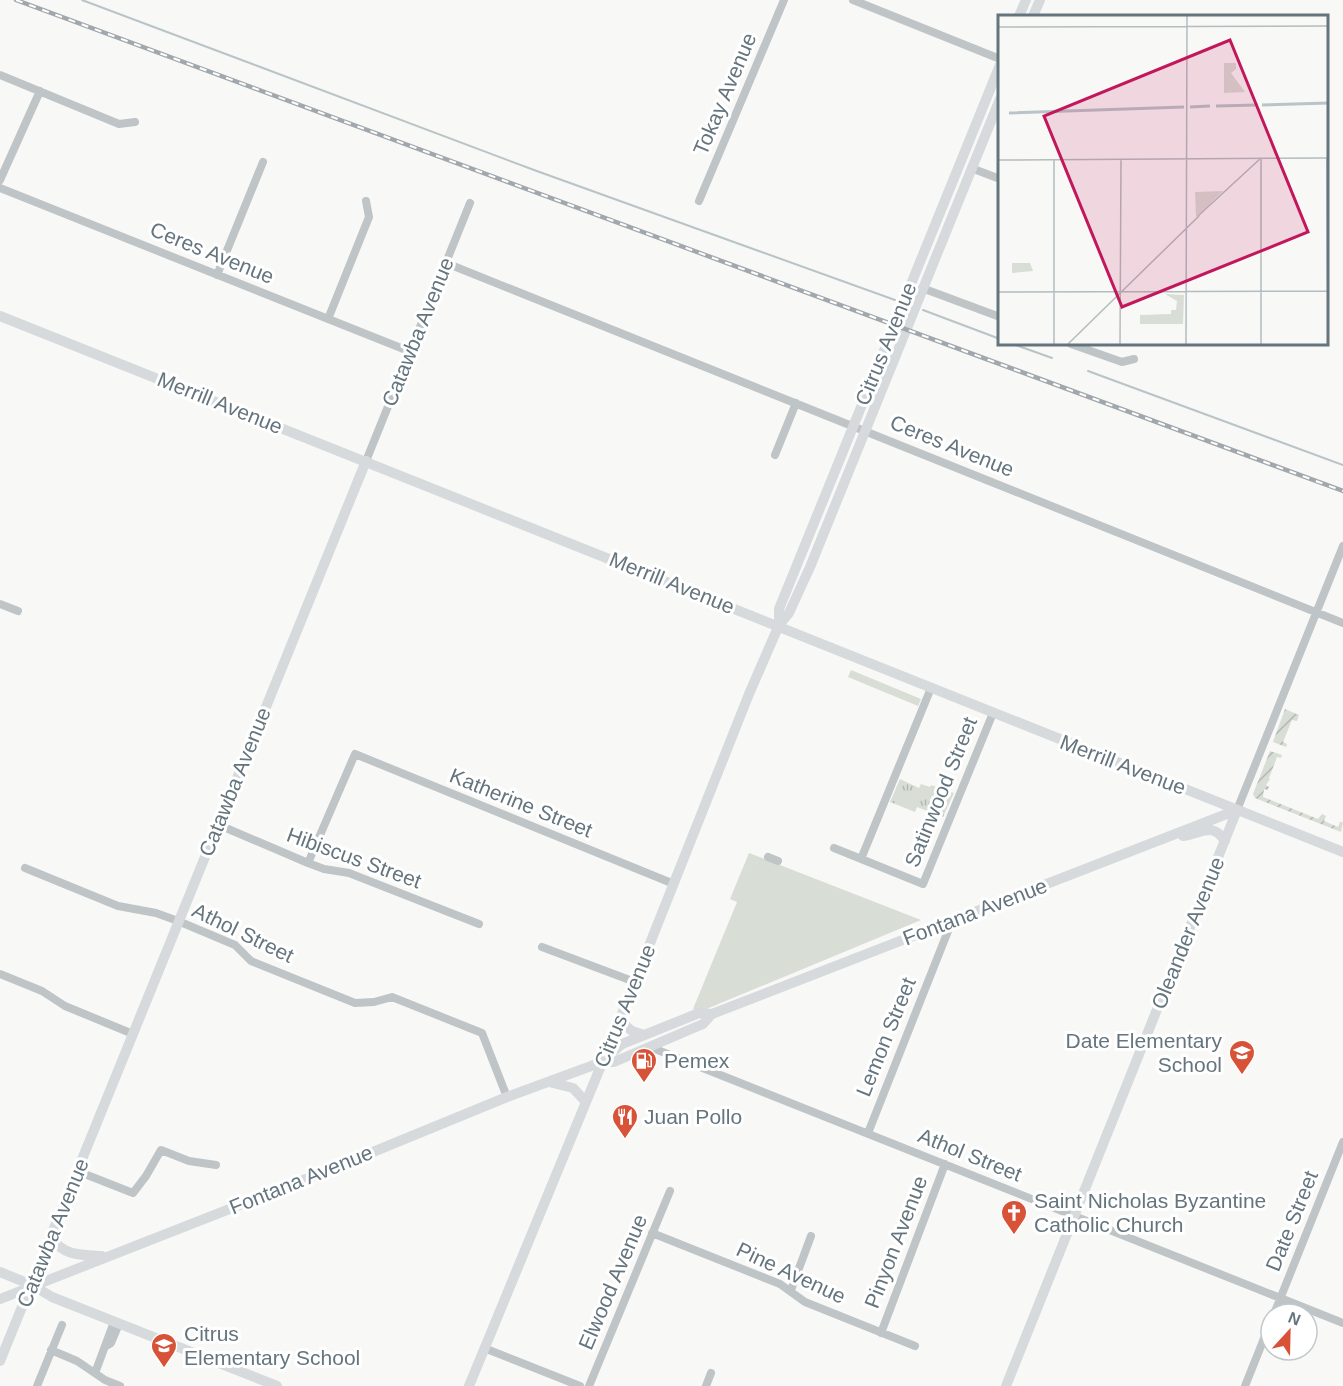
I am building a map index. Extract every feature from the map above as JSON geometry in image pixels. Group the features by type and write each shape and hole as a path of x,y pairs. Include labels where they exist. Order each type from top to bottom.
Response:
{"main road":[{"path":"1019,15 1026,0"},
{"path":"1033,15 1040,0"},
{"name":"Citrus Avenue","path":"779,626 779,609 998,67"},
{"name":"Citrus Avenue","path":"469,1386 779,626 789,614 802,586 998,101"},
{"name":"Merrill Avenue","path":"0,316 1343,852"},
{"name":"Catawba Avenue","path":"0,1361 366,461"},
{"name":"Fontana Avenue","path":"0,1299 329,1170 507,1097 602,1062 614,1062 703,1023 712,1014 1237,810"},
{"name":"Oleander Avenue","path":"1006,1386 1237,810"},
{"path":"1174,834 1185,836 1213,829 1220,833 1225,841"},
{"name":"Fontana Avenue","path":"602,1062 621,1044 699,1012 712,1014"},
{"path":"619,1020 632,1031 644,1035"},
{"path":"549,1082 573,1088 586,1102"},
{"path":"51,1237 56,1245 67,1253 108,1256"},
{"path":"0,1272 32,1285 52,1297 277,1386"}],"street":[{"name":"Tokay Avenue","path":"699,201 784,0"},
{"path":"853,0 998,59"},
{"path":"0,75 119,124 135,122"},
{"path":"0,180 40,91"},
{"path":"218,275 263,162"},
{"path":"971,168 998,179"},
{"name":"Ceres Avenue","path":"0,188 411,352"},
{"path":"328,319 369,217 366,201"},
{"name":"Catawba Avenue","path":"366,461 470,203"},
{"name":"Ceres Avenue","path":"446,263 1343,623"},
{"path":"922,288 998,317"},
{"path":"1074,345 1122,362 1134,359"},
{"path":"775,455 796,403"},
{"name":"Oleander Avenue","path":"1237,810 1343,546"},
{"path":"0,604 18,611"},
{"path":"834,848 861,859 931,688"},
{"name":"Satinwood Street","path":"861,859 923,884 993,713"},
{"name":"Katherine Street","path":"308,863 355,754 674,884"},
{"name":"Hibiscus Street","path":"219,825 308,863 324,869 349,873 479,924"},
{"path":"768,857 778,861"},
{"name":"Athol Street","path":"25,868 118,906 156,913 178,921 235,945 251,961 355,1003 374,1002 392,997 482,1033 507,1097"},
{"name":"Lemon Street","path":"868,1133 952,921"},
{"path":"542,947 634,982"},
{"path":"0,974 47,994 65,1006 133,1034"},
{"name":"Athol Street","path":"650,1047 1343,1323"},
{"name":"Date Street","path":"1278,1302 1343,1142"},
{"path":"77,1171 133,1193 161,1150 189,1161 216,1165"},
{"name":"Pinyon Avenue","path":"881,1333 945,1164"},
{"name":"Elwood Avenue","path":"589,1386 670,1191"},
{"name":"Pine Avenue","path":"652,1233 780,1284 805,1302 915,1346"},
{"path":"791,1290 811,1236"},
{"path":"95,1372 116,1323"},
{"path":"37,1386 62,1325"},
{"path":"484,1348 580,1386"},
{"path":"51,1350 77,1361 105,1380 120,1386"},
{"path":"1245,1386 1259,1351"},
{"path":"706,1386 711,1373"}],"green space":[{"path":"851,670 921,699 918,706 848,677"},
{"path":"1285,709 1299,715 1297,721 1292,720 1283,742 1287,744 1286,747 1273,742"},
{"path":"1270,751 1282,755 1281,758 1277,757 1266,785 1269,787 1268,790 1264,789 1263,797 1318,819 1322,814 1326,816 1324,821 1338,827 1340,822 1343,822 1341,832 1255,798 1253,794"},
{"path":"900,779 919,788 921,784 930,787 931,785 954,793 943,817 917,807 915,812 890,802"},
{"path":"749,853 921,920 704,1010 693,1009 737,902 730,899"}],"waterway":[{"path":"82,0 534,170 895,300"},
{"path":"923,310 998,338"},
{"path":"1016,345 1052,358"},
{"path":"1088,371 1343,465"}],"railway":[{"path":"16,0 1343,491"}],"place":[{"name":"Date Elementary School","path":"1242,1076"},
{"name":"Pemex","path":"644,1084"},
{"name":"Juan Pollo","path":"625,1140"},
{"name":"Saint Nicholas Byzantine Catholic Church","path":"1014,1236"},
{"name":"Citrus Elementary School","path":"164,1369"}]}
